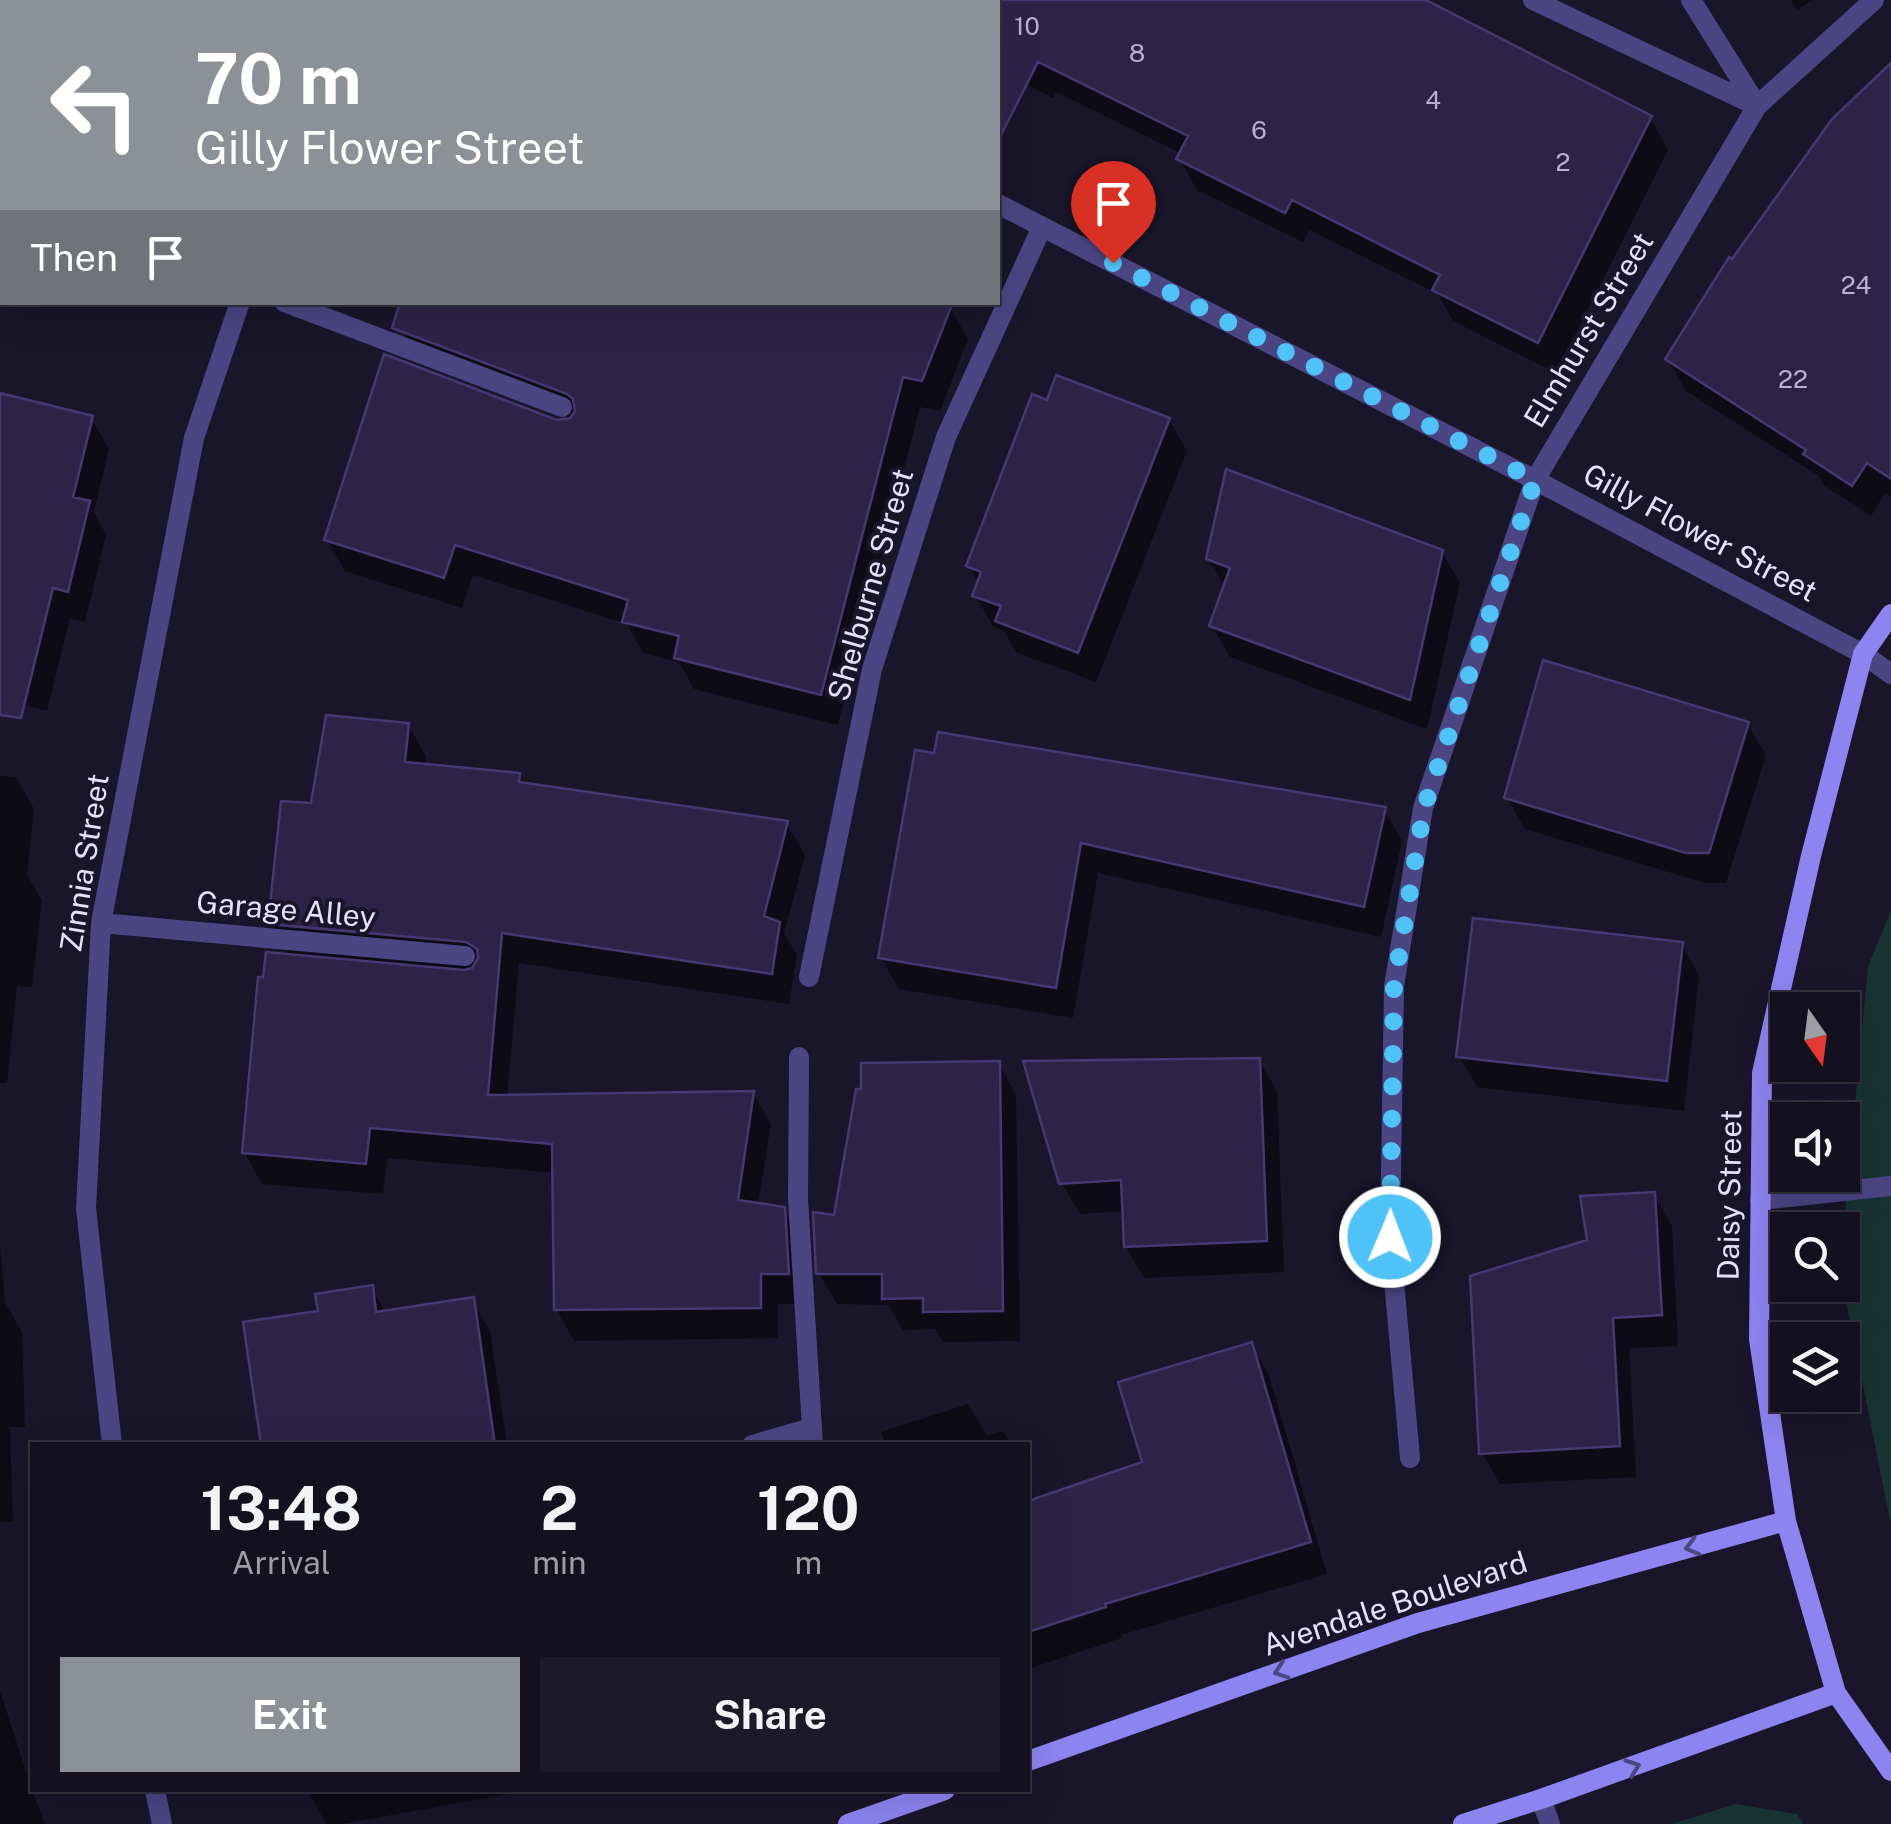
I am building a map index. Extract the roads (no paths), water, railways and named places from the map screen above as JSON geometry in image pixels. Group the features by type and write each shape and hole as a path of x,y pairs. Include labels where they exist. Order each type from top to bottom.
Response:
{"street":[{"path":"1533,0 1757,106"},
{"path":"1691,0 1757,106"},
{"name":"Elmhurst Street","path":"1410,1458 1390,1237 1394,986 1424,808 1535,480 1757,106 1874,0"},
{"name":"Gilly Flower Street","path":"1000,205 1535,480 1863,654 1891,674"},
{"name":"Shelburne Street","path":"809,977 878,652 946,437 1042,227"},
{"name":"Zinnia Street","path":"112,1442 86,1208 101,922 194,438 239,305"},
{"path":"292,305 562,407"},
{"name":"Daisy Street","path":"1891,614 1863,654 1810,856 1762,1073 1759,1339 1786,1521 1836,1694 1891,1771"},
{"name":"Garage Alley","path":"101,922 465,956"},
{"path":"774,1442 812,1437 798,1199 799,1057"},
{"path":"1760,1200 1891,1186"},
{"name":"Avendale Boulevard","path":"1030,1760 1418,1623 1786,1521"},
{"path":"1463,1824 1836,1694"},
{"path":"155,1792 162,1824"},
{"path":"848,1824 938,1792"},
{"path":"1542,1799 1550,1824"}]}
